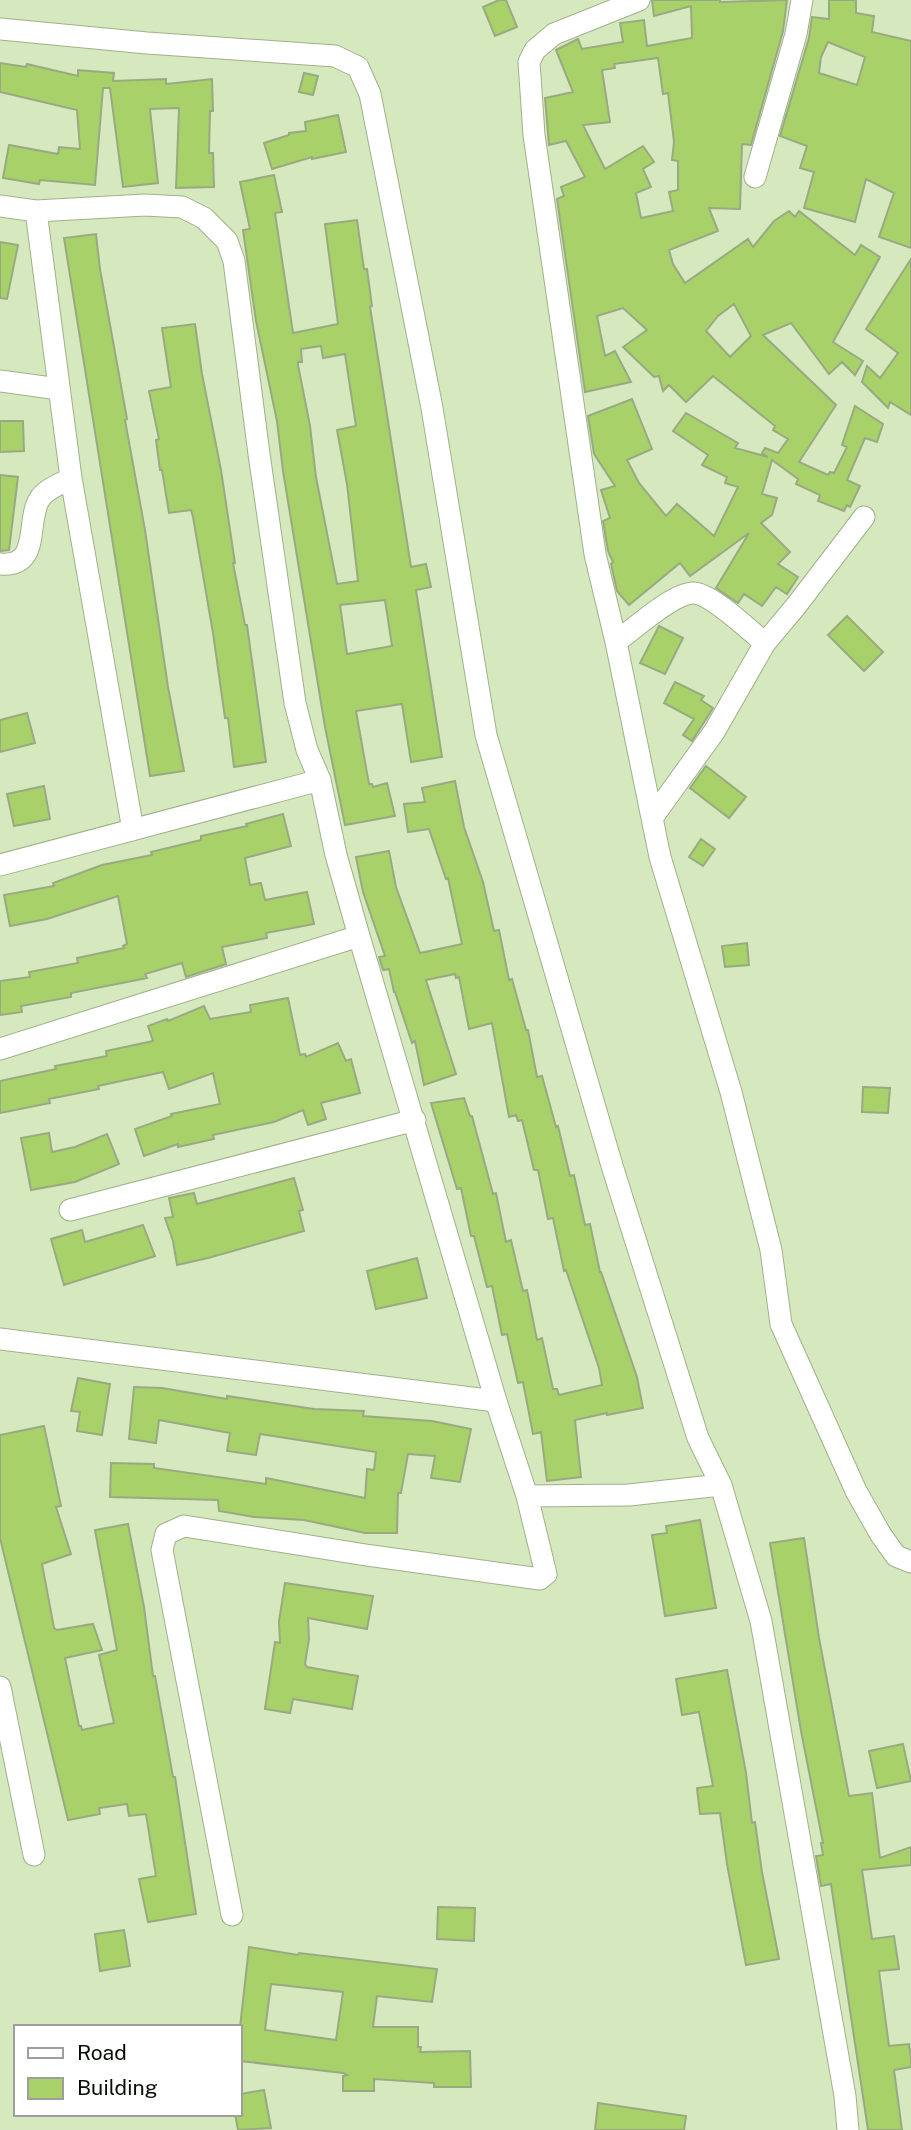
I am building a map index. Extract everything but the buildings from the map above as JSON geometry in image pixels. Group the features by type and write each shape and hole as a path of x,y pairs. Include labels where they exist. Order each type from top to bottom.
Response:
{"street":[{"path":"639,0 554,34 536,50 529,62 534,135 595,554 660,857 731,1091 771,1250 781,1324 856,1491 896,1556 911,1562"},
{"path":"755,177 796,34 802,0"},
{"path":"0,29 147,43 335,56 358,67 370,94 429,394 486,735 617,1182 698,1438 721,1485 761,1621 842,2082 848,2130"},
{"path":"0,205 36,211 145,205 182,207 204,218 227,241 234,261 295,703 307,750 320,780 336,855 359,936 496,1401 527,1496 546,1574 540,1579 184,1526 166,1534 162,1550 232,1915"},
{"path":"36,211 71,478 133,830"},
{"path":"0,382 58,389"},
{"path":"0,564 7,565 20,560 28,551 37,503 43,494 71,478"},
{"path":"652,818 713,732 765,643 864,517"},
{"path":"616,642 680,595 695,593 708,598 765,643"},
{"path":"0,865 320,780"},
{"path":"0,1049 359,936"},
{"path":"70,1210 415,1121"},
{"path":"0,1339 496,1401"},
{"path":"527,1496 629,1495 721,1485"},
{"path":"0,1687 34,1855"}]}
